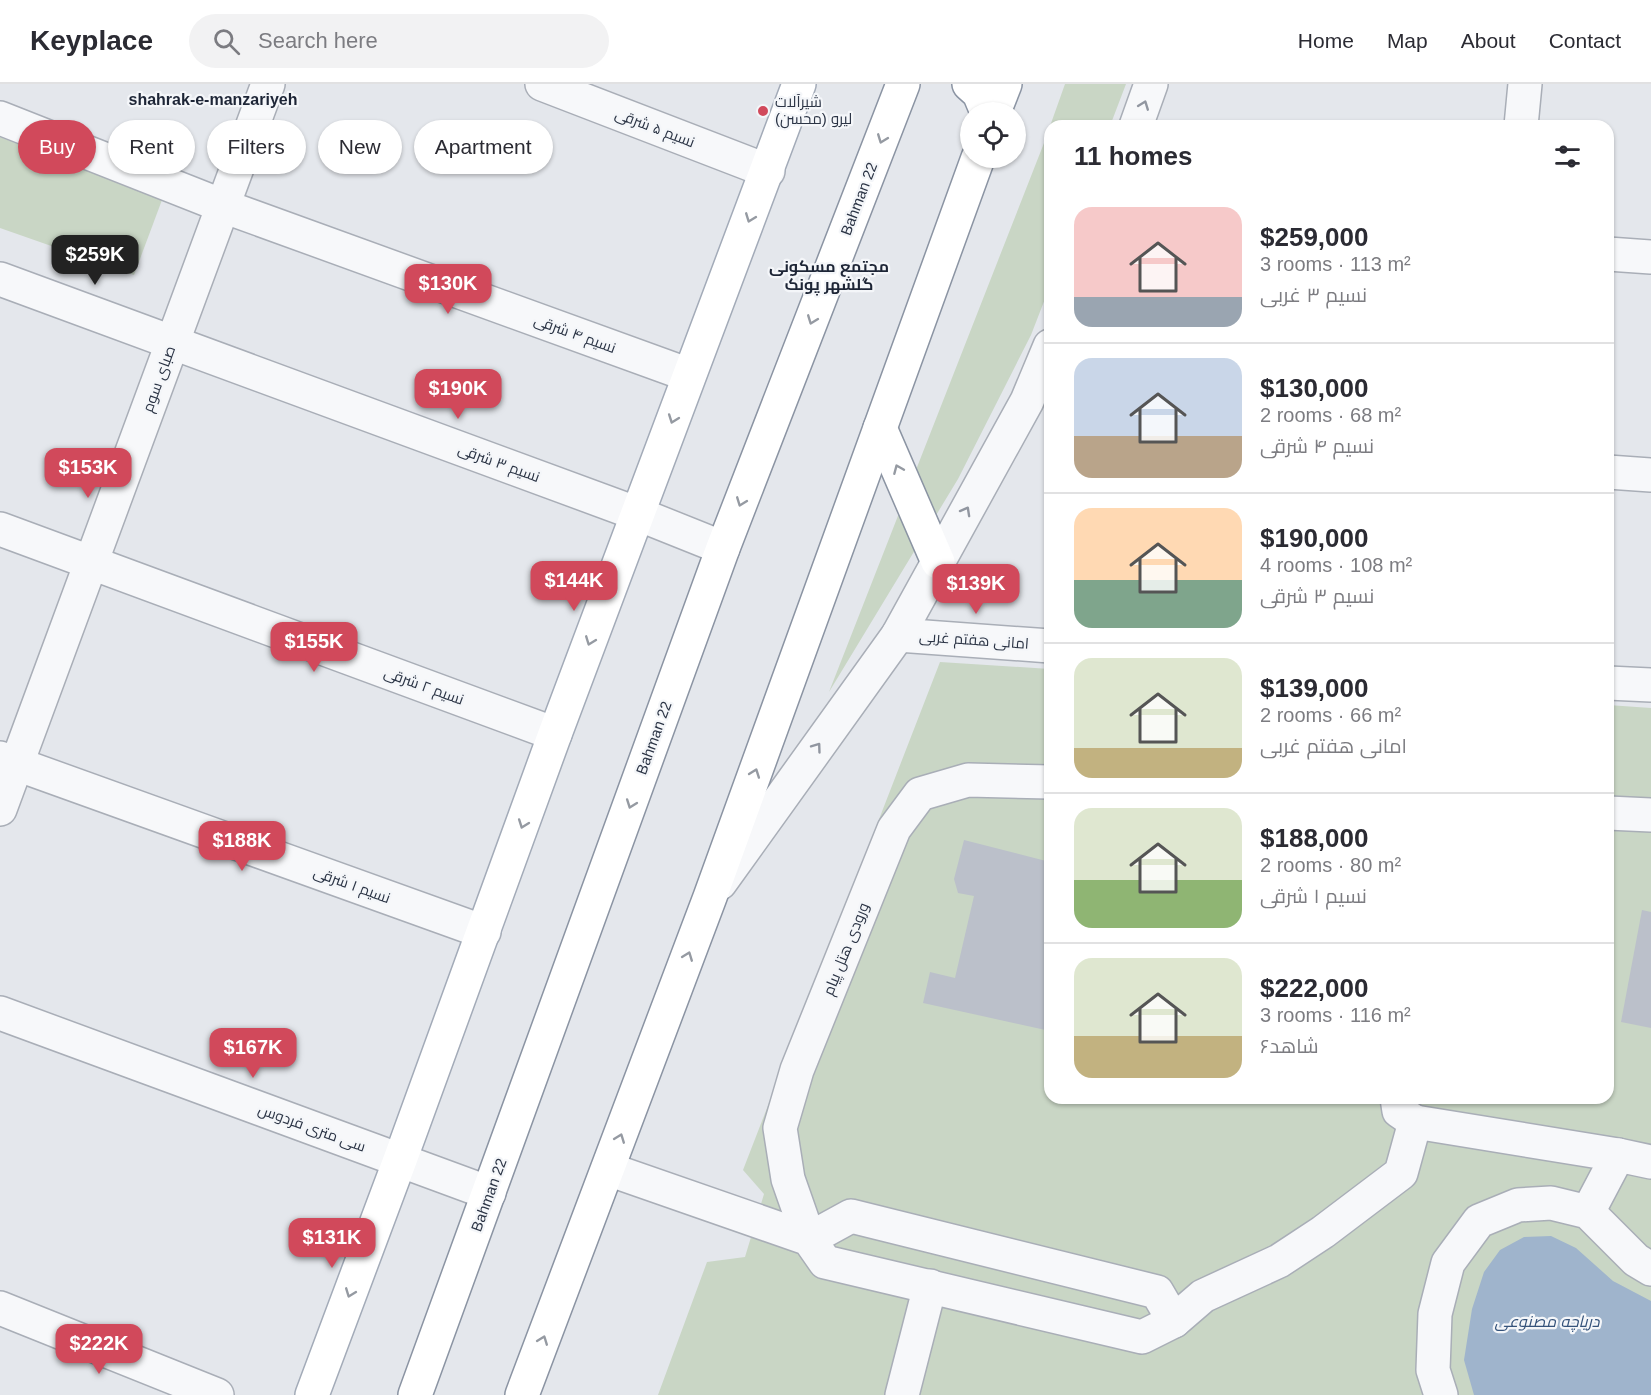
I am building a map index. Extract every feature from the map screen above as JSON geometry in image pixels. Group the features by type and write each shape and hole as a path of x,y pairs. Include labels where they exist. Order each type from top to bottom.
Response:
{"main road":[{"path":"312,1395 555,734 800,84"},
{"path":"969,84 979,93 983,102"},
{"path":"998,102 1005,84"},
{"name":"Bahman 22","path":"415,1395 723,548 904,88"},
{"path":"522,1395 710,897 974,168"},
{"path":"880,428 938,562"}],"street":[{"name":"صبای سوم","path":"0,809 8,761 91,564 268,84"},
{"name":"نسیم ۵ شرقی","path":"542,84 768,171"},
{"path":"1138,120 1151,84"},
{"path":"1522,120 1525,84"},
{"name":"نسیم ۴ شرقی","path":"0,118 223,206 689,375"},
{"path":"1614,254 1651,257"},
{"name":"نسیم ۳ شرقی","path":"0,279 638,514 723,548"},
{"path":"710,897 898,635 1027,401 1044,360"},
{"path":"1614,472 1651,475"},
{"name":"نسیم ۲ شرقی","path":"0,529 555,734"},
{"name":"امانی هفتم غربی","path":"898,635 1044,645"},
{"path":"1614,683 1651,685"},
{"name":"نسیم ۱ شرقی","path":"8,761 484,932"},
{"name":"ورودی هتل پیام","path":"1044,782 968,780 920,794 894,829 797,1070 780,1128 788,1179 809,1239 825,1262 1142,1337 1174,1321 1203,1296 1279,1261 1323,1232 1401,1173 1406,1110"},
{"path":"1614,813 1651,815"},
{"name":"سی متری فردوس","path":"0,1013 489,1193"},
{"path":"1406,1110 1651,1162"},
{"path":"1588,1212 1618,1155"},
{"path":"608,1169 809,1239 851,1216 1157,1292 1174,1321"},
{"path":"1441,1395 1433,1370 1435,1314 1448,1263 1479,1221 1518,1205 1551,1203 1588,1212 1636,1260 1651,1269"},
{"path":"902,1395 930,1286"},
{"path":"0,1308 217,1395"}],"green space":[{"path":"1065,84 1126,84 1112,120 1052,120"},
{"path":"0,137 18,144 18,174 95,174 162,200 134,275 0,228"},
{"path":"1044,143 1044,301 1031,335 958,479 829,692"},
{"path":"940,662 1044,669 1044,1104 1614,1104 1614,705 1651,708 1651,1395 658,1395 707,1262 745,1257 764,1194 743,1170"}],"water":[{"name":"دریاچه مصنوعی","path":"1551,1236 1576,1248 1613,1281 1651,1301 1651,1395 1474,1395 1464,1360 1472,1309 1484,1272 1500,1250 1524,1237"}],"building":[{"path":"964,840 1044,860 1044,1030 923,1003 930,972 955,978 974,896 958,893 954,879"},
{"path":"1642,910 1651,912 1651,1028 1621,1022"}],"place":[{"name":"شیرآلات لیرو (محسن)","path":"763,111"}],"district":[{"name":"shahrak-e-manzariyeh","path":"213,99"},
{"name":"مجتمع مسکونی گلشهر پونک","path":"829,275"}]}
